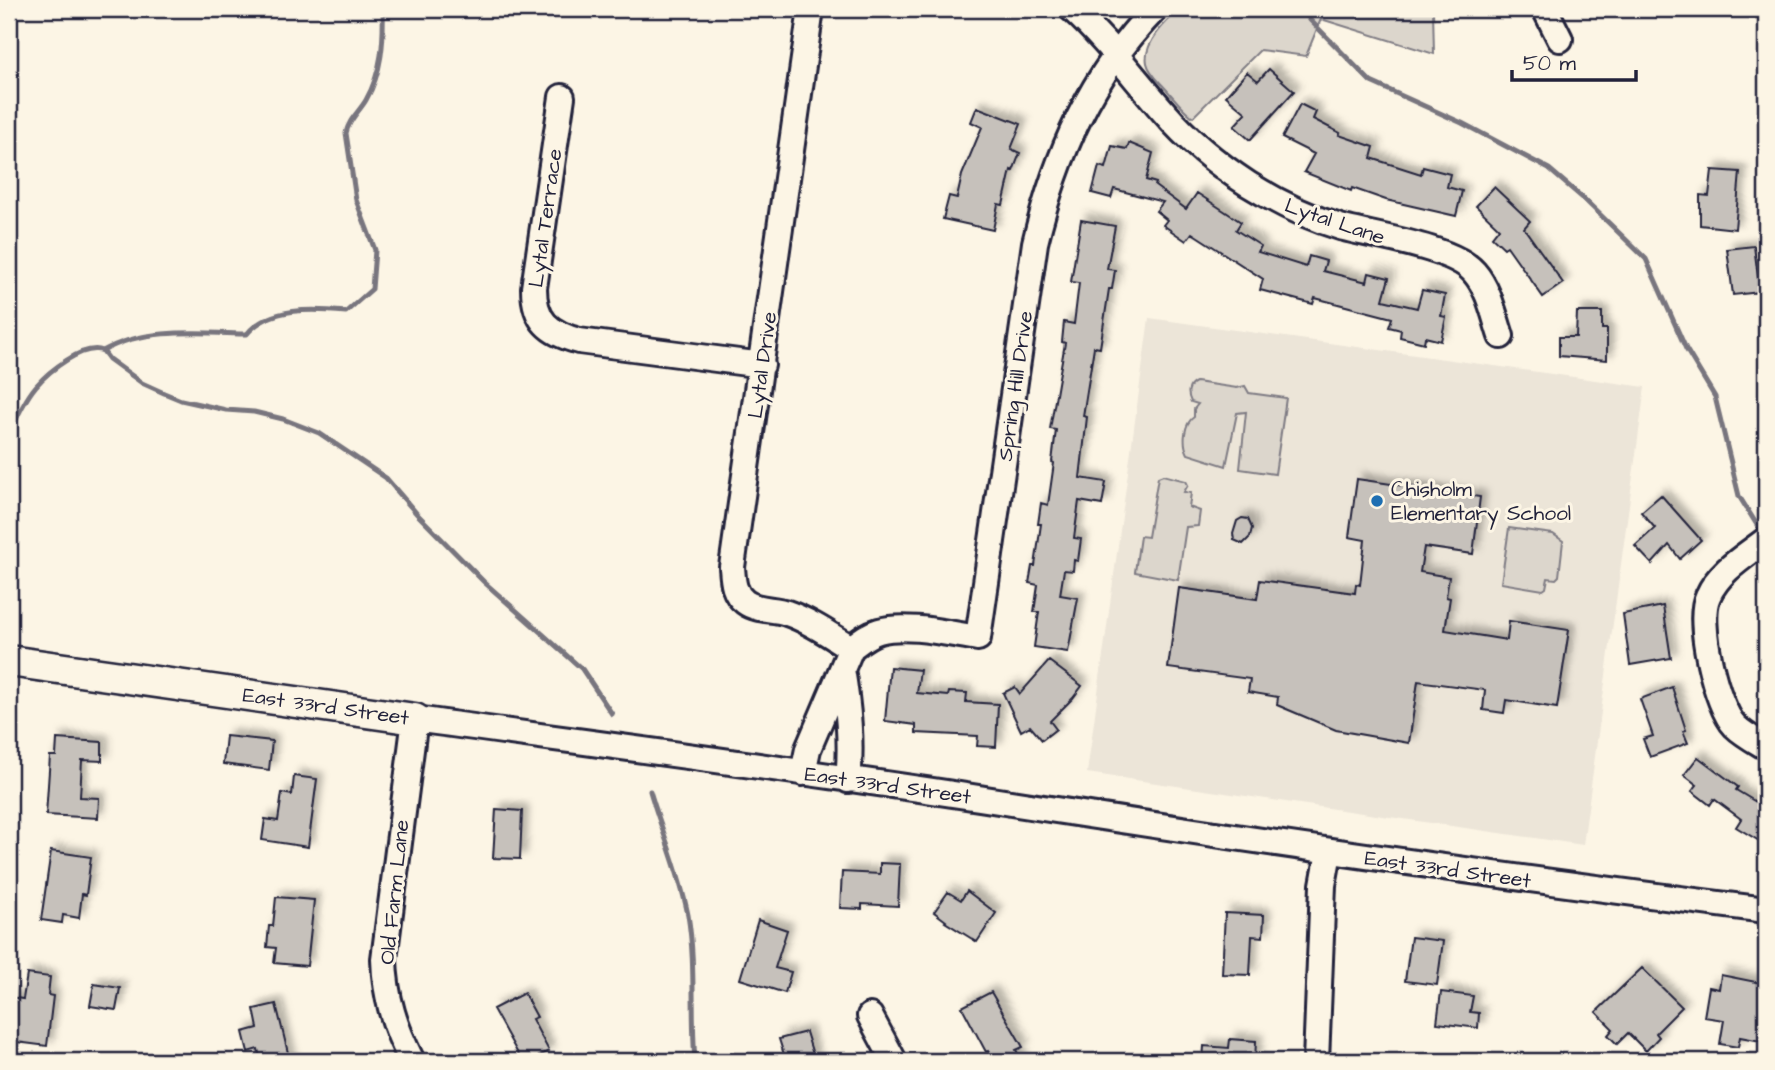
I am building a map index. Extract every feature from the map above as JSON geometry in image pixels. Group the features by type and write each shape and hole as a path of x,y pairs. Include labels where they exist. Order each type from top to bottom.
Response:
{"main road":[{"name":"East 33rd Street","path":"9,661 415,719"}],"street":[{"name":"Lytal Drive","path":"811,9 732,567 737,594 751,606 783,611 807,621 846,659"},
{"name":"Lytal Lane","path":"1072,9 1099,34 1165,114 1203,151 1247,183 1283,205 1339,226 1426,249 1465,264 1485,289 1501,336"},
{"name":"Spring Hill Drive","path":"846,659 865,637 898,628 978,638 1035,243 1043,210 1064,147 1094,88 1116,55 1155,9"},
{"path":"1545,9 1560,39"},
{"name":"Lytal Terrace","path":"562,97 534,288 534,303 542,320 560,336 579,341 762,365"},
{"path":"1759,546 1725,572 1707,596 1703,615 1706,648 1722,703 1734,725 1766,747"},
{"path":"803,773 808,749 846,659"},
{"path":"846,659 851,753 848,780"},
{"name":"East 33rd Street","path":"415,719 803,773 1547,883 1766,910"},
{"name":"Old Farm Lane","path":"412,1061 389,1009 384,983 384,959 415,719"},
{"path":"1316,1061 1321,917 1329,852"},
{"path":"870,1016 894,1061"}],"shaded area":[{"path":"1181,9 1433,9 1434,54 1321,19 1306,56 1260,50 1193,117 1155,77 1147,63 1152,40"},
{"name":"Chisholm Elementary School","path":"1149,318 1645,387 1583,845 1087,773"},
{"path":"1196,382 1237,388 1245,386 1249,393 1286,398 1275,474 1240,469 1246,412 1237,413 1226,466 1188,454 1185,434 1198,404 1191,402 1189,390"},
{"path":"1163,475 1186,481 1188,485 1184,492 1191,493 1189,507 1200,511 1198,526 1186,527 1178,580 1135,572 1140,536 1148,537 1158,477"},
{"path":"1509,528 1553,534 1563,541 1559,576 1556,579 1548,578 1543,590 1501,583"}],"building":[{"path":"1269,69 1294,91 1250,140 1234,126 1246,113 1226,96 1247,72 1258,81"},
{"path":"1300,104 1316,112 1313,119 1340,133 1339,135 1374,147 1371,158 1421,174 1423,167 1450,174 1447,187 1462,191 1456,216 1386,200 1352,188 1351,191 1304,172 1314,154 1282,138"},
{"path":"977,107 1021,124 1011,149 1020,153 1013,171 1011,170 1003,205 998,204 993,230 943,219 949,196 957,198 962,175 982,127 971,122"},
{"path":"1129,143 1153,153 1146,180 1156,183 1155,186 1186,209 1197,193 1241,222 1236,230 1261,246 1258,252 1306,267 1309,256 1326,261 1323,271 1367,282 1369,273 1389,278 1383,300 1417,308 1422,290 1445,295 1441,316 1446,317 1441,341 1425,337 1424,343 1400,337 1401,330 1389,327 1392,318 1315,298 1313,304 1260,290 1263,279 1192,233 1186,241 1163,225 1167,220 1156,211 1163,202 1114,189 1111,198 1092,193 1099,166 1106,168 1112,146 1127,149"},
{"path":"1712,170 1740,172 1735,229 1700,225 1700,195 1709,196"},
{"path":"1494,187 1530,221 1524,228 1563,283 1543,297 1507,246 1504,248 1492,237 1499,228 1476,206"},
{"path":"1081,220 1115,226 1107,269 1115,270 1112,289 1109,289 1100,348 1094,347 1083,416 1087,417 1080,478 1106,482 1102,505 1079,501 1074,538 1081,539 1078,561 1074,560 1073,571 1064,570 1060,595 1078,598 1068,652 1034,647 1039,612 1034,612 1038,585 1029,583 1032,566 1035,566 1041,503 1048,505 1054,463 1056,430 1050,429 1065,343 1062,342 1064,322 1074,324 1079,283 1071,282"},
{"path":"1754,246 1760,292 1733,295 1727,249"},
{"path":"1577,312 1602,312 1602,329 1607,329 1607,360 1559,356 1559,337 1576,337"},
{"path":"1357,479 1480,497 1473,554 1424,547 1420,572 1449,577 1446,597 1450,598 1445,630 1507,640 1509,621 1569,630 1557,708 1506,700 1504,713 1483,710 1485,690 1418,681 1409,743 1336,730 1277,705 1278,697 1248,692 1250,679 1168,668 1179,588 1257,599 1260,580 1355,593 1356,584 1360,585 1365,540 1349,537"},
{"path":"1661,495 1701,540 1680,559 1669,545 1652,564 1635,546 1655,528 1641,512"},
{"path":"1248,519 1252,528 1250,537 1243,544 1234,540 1233,534 1237,521"},
{"path":"1663,606 1671,658 1630,665 1623,614"},
{"path":"1049,661 1082,686 1050,721 1056,729 1042,740 1030,726 1021,731 1003,693 1015,687 1020,694"},
{"path":"890,667 920,670 917,693 948,696 949,692 967,693 966,702 998,704 996,747 977,746 978,736 916,733 916,725 885,721"},
{"path":"1672,687 1688,743 1650,757 1643,739 1653,736 1640,699"},
{"path":"226,736 272,741 269,770 223,764"},
{"path":"57,739 102,742 102,761 82,760 80,797 99,798 98,818 46,815 50,756 56,756"},
{"path":"1698,757 1738,787 1736,790 1766,808 1766,845 1736,827 1741,819 1714,799 1710,805 1692,791 1697,785 1684,775"},
{"path":"294,776 317,779 308,847 262,840 265,819 278,821 282,793 292,795"},
{"path":"496,809 522,811 520,859 493,858"},
{"path":"51,851 91,857 86,895 82,894 79,918 63,915 62,923 41,920"},
{"path":"880,863 900,864 898,906 862,904 862,909 840,908 842,872 880,874"},
{"path":"967,891 996,913 977,942 934,912 948,892 961,900"},
{"path":"276,897 314,900 307,966 274,963 276,948 267,947 269,926 273,926"},
{"path":"1225,913 1264,915 1263,937 1252,936 1250,975 1222,974"},
{"path":"758,920 787,930 775,968 791,972 785,993 740,979"},
{"path":"1411,937 1443,941 1437,985 1405,981"},
{"path":"1642,968 1682,1007 1656,1033 1659,1037 1646,1051 1628,1033 1617,1044 1608,1035 1613,1029 1596,1012"},
{"path":"27,974 50,977 48,995 53,996 47,1046 9,1041 9,997 23,999"},
{"path":"1721,975 1766,984 1766,1042 1740,1037 1738,1047 1720,1044 1724,1020 1704,1017 1709,987 1719,989"},
{"path":"94,984 120,988 116,1010 90,1006"},
{"path":"991,992 1023,1047 1016,1050 1022,1061 993,1061 962,1007"},
{"path":"1441,992 1473,996 1470,1012 1479,1013 1478,1028 1437,1023"},
{"path":"524,993 537,1017 532,1019 549,1051 530,1061 522,1061 493,1009"},
{"path":"276,1004 290,1061 261,1061 258,1049 248,1052 243,1032 258,1028 254,1009"},
{"path":"806,1032 815,1061 786,1061 779,1039"},
{"path":"1230,1039 1256,1041 1255,1061 1203,1061 1204,1046 1229,1048"}],"waterway":[{"path":"9,436 36,386 66,360 76,355 86,351 103,351 119,343 154,335 247,334 268,318 293,311 346,312 372,289 375,250 356,200 346,133 376,78 382,44 383,9"},
{"path":"1303,9 1310,20 1371,82 1462,123 1549,169 1646,259 1686,349 1715,397 1739,496 1762,533"},
{"path":"103,351 109,359 142,383 181,400 226,410 254,412 283,419 319,433 386,478 417,514 484,582 582,669 612,714"},
{"path":"650,791 676,868 688,915 692,951 695,1061"}],"place":[{"name":"Chisholm Elementary School","path":"1377,501"}]}
